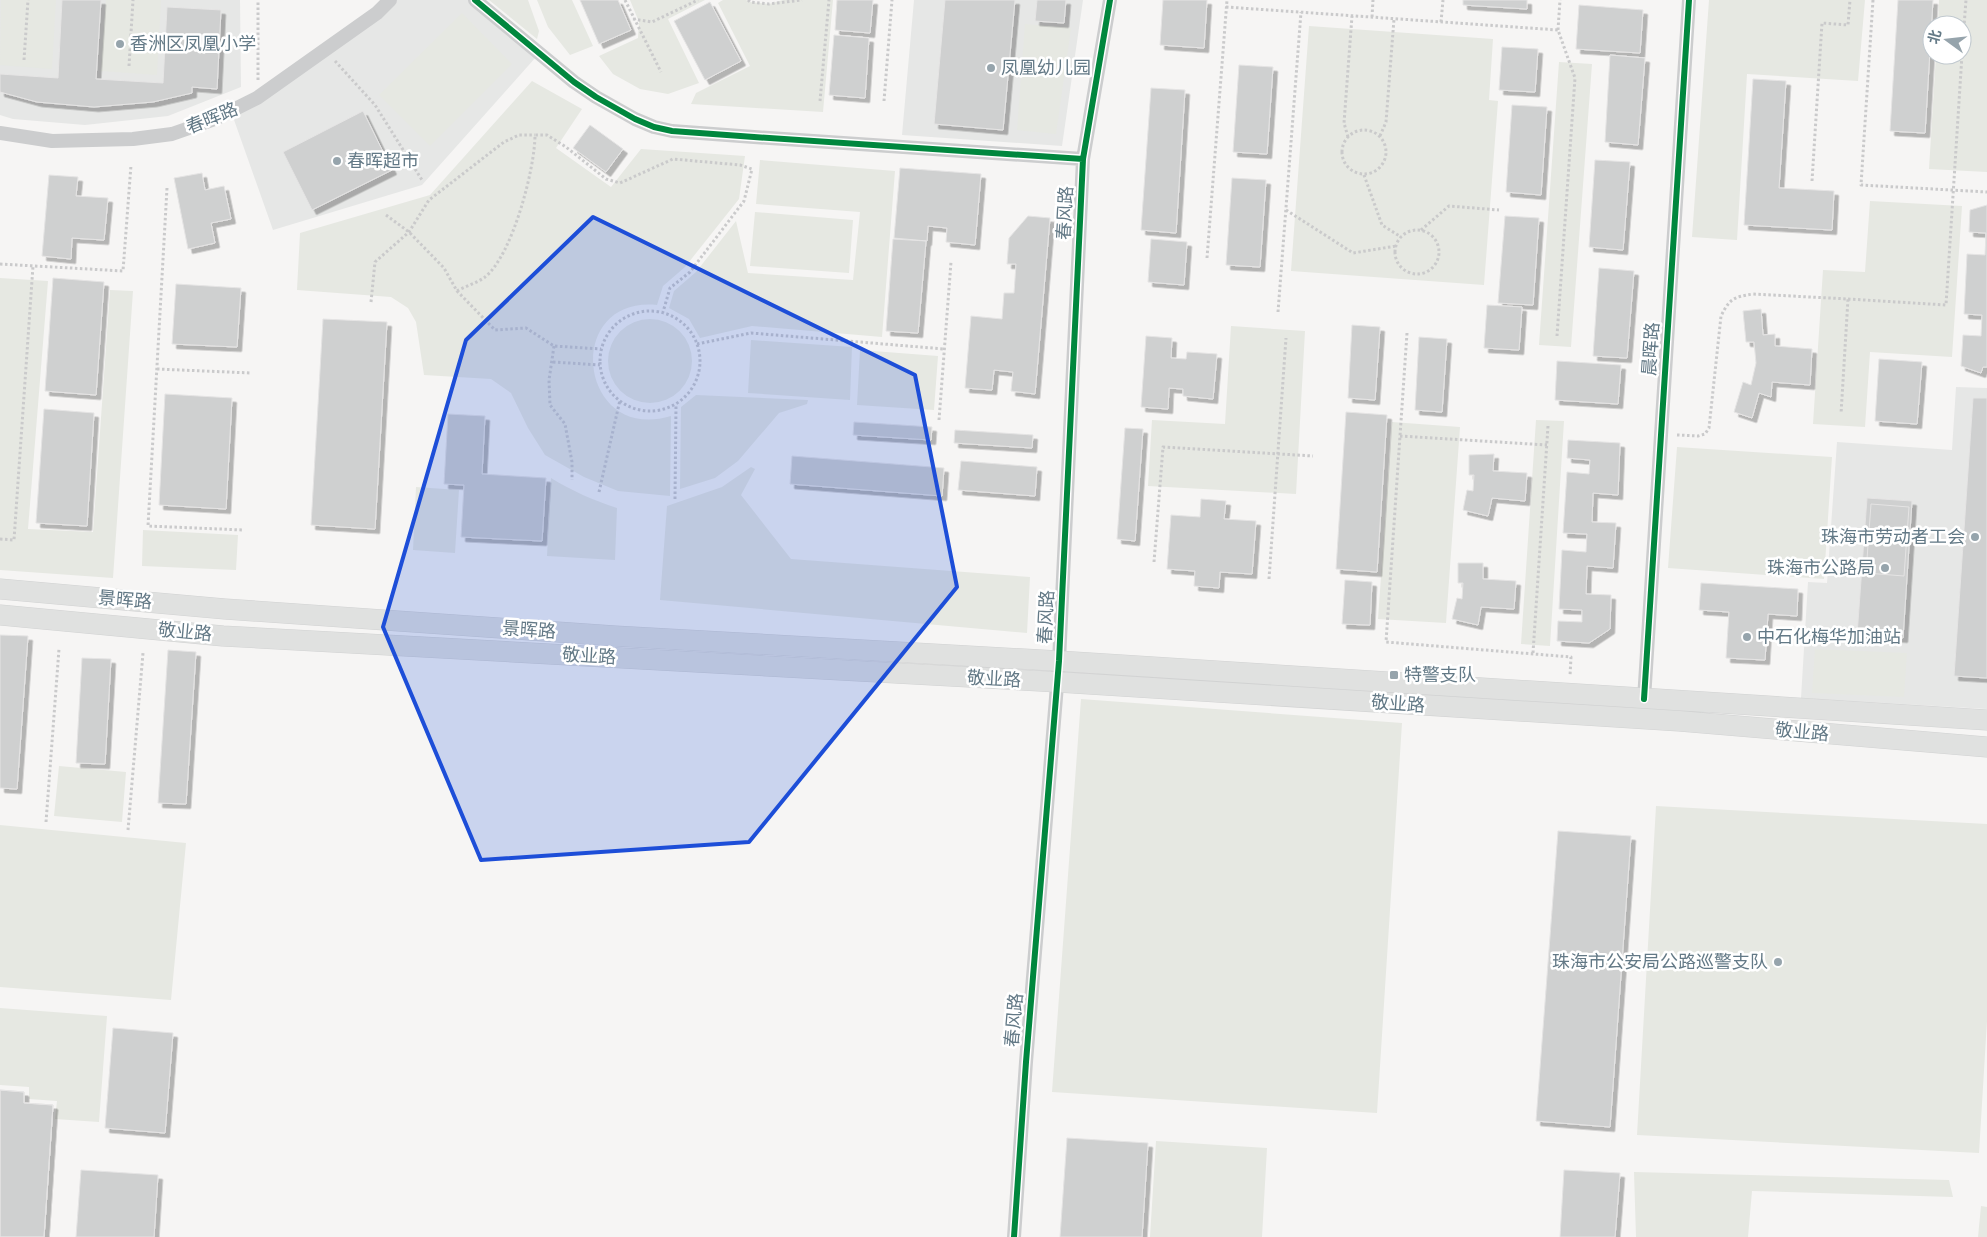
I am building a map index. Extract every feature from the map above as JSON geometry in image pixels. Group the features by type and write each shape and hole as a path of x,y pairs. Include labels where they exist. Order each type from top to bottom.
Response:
{"main road":[{"name":"景晖路","path":"0,589 235,610 615,636 1059,661"},
{"name":"敬业路","path":"0,615 223,636 1057,682 1679,722 1987,748"},
{"name":"敬业路","path":"1059,661 1987,720"}],"street":[{"name":"春晖路","path":"0,133 52,141 133,138 172,134 215,119 257,98 377,13 390,0"},
{"path":"475,0 596,98 635,120 654,127 754,137 1083,159"},
{"name":"春风路","path":"1014,1237 1025,1071 1059,661 1083,159 1110,0"},
{"name":"晨晖路","path":"1644,699 1689,0"}],"path":[{"path":"24,60 28,0"},
{"path":"129,66 134,0"},
{"path":"257,98 258,0"},
{"path":"625,0 661,72"},
{"path":"633,19 652,22 698,0"},
{"path":"748,0 750,2 769,4 802,0"},
{"path":"820,100 828,0"},
{"path":"884,101 892,0"},
{"path":"1207,258 1227,0"},
{"path":"1372,17 1373,0"},
{"path":"1441,22 1443,0"},
{"path":"1557,336 1575,78 1558,30 1560,0"},
{"path":"1812,181 1822,23 1848,24 1850,0"},
{"path":"1873,0 1861,185 1987,192"},
{"path":"1965,15 1966,0"},
{"path":"1226,7 1558,30"},
{"path":"1278,312 1301,12"},
{"path":"1348,137 1344,123 1352,16"},
{"path":"1380,136 1386,122 1394,19"},
{"path":"324,50 375,105 422,180"},
{"path":"1661,434 1698,436 1705,434 1709,428 1721,316 1728,302 1739,296 1753,294 1946,305 1961,65"},
{"path":"1368,130 1380,136 1386,149 1383,164 1372,174 1364,175 1350,170 1344,164 1342,149 1348,137 1354,132 1368,130"},
{"path":"371,302 375,262 409,232 429,200 504,142 518,135 547,135 566,147 606,179 620,183 673,159 740,165 752,169 744,201 690,272 670,288 663,312"},
{"path":"457,291 485,277 505,250 528,182 535,150 534,135"},
{"path":"0,264 123,271 131,165"},
{"path":"1364,175 1382,225 1401,237"},
{"path":"167,188 148,526 243,530"},
{"path":"1421,230 1448,206 1498,210"},
{"path":"1286,210 1353,253 1396,246"},
{"path":"386,215 409,232 444,268 457,291 495,330 526,328 554,346 602,349"},
{"path":"1414,230 1421,230 1434,236 1440,249 1440,257 1432,270 1417,275 1403,270 1395,257 1396,246 1401,237 1414,230"},
{"path":"939,420 950,262"},
{"path":"0,539 14,540 33,266"},
{"path":"1841,414 1848,299"},
{"path":"647,311 663,312 678,319 689,329 698,344 700,361 697,378 689,393 676,404 660,411 643,411 626,406 613,395 604,380 600,365 602,349 608,334 618,322 632,314 647,311"},
{"path":"698,344 751,333 944,349"},
{"path":"1407,333 1386,642 1571,657 1568,694"},
{"path":"1268,579 1286,338"},
{"path":"554,346 549,380 550,405 565,424 572,462 572,480"},
{"path":"552,362 600,365"},
{"path":"156,369 251,373"},
{"path":"599,492 620,400"},
{"path":"675,499 676,404"},
{"path":"1533,653 1548,426"},
{"path":"1400,436 1547,446"},
{"path":"1154,562 1163,447 1313,456"},
{"path":"46,822 59,649"},
{"path":"128,830 143,653"}],"highlighted area":[{"path":"593,217 915,375 957,587 749,842 481,860 383,627 466,340"}],"shaded area":[{"name":"香洲区凤凰小学","path":"0,0 240,0 241,87 168,116 85,125 13,119 0,115"},
{"path":"1,0 56,0 52,69 0,65"},
{"path":"106,0 161,0 157,75 101,71"},
{"path":"394,0 469,0 536,57 422,185 273,230 233,117"},
{"path":"489,0 528,0 539,31 537,39"},
{"path":"537,0 572,0 593,46 570,55 548,27"},
{"path":"630,0 705,0 668,19 699,83 668,94 640,89 613,74 599,56 638,38 639,22"},
{"path":"723,0 746,0 769,4 783,0 833,0 823,112 691,104 696,93 750,66 718,3"},
{"name":"凤凰幼儿园","path":"914,0 1083,0 1062,146 902,135"},
{"path":"1709,0 1865,0 1858,81 1747,74 1737,240 1692,237"},
{"path":"1939,0 1987,0 1987,172 1929,169 1935,65 1972,65 1972,15 1938,15"},
{"path":"462,13 512,64 430,146 379,95"},
{"path":"1025,24 1071,28 1056,134 1017,130"},
{"path":"1309,26 1493,39 1489,100 1498,101 1484,285 1291,271"},
{"path":"1559,62 1592,64 1571,347 1539,345"},
{"path":"532,81 582,109 556,148 611,187 641,149 745,156 739,199 685,267 663,286 657,305 627,308 606,322 595,344 594,368 601,391 616,409 640,419 671,416 670,496 618,491 584,477 545,455 528,428 511,393 491,379 424,375 416,322 408,308 391,297 297,290 300,233 430,195"},
{"path":"760,160 895,171 882,337 752,326 700,338 689,319 669,308 674,291 696,272 736,221 748,273 853,280 860,212 756,204"},
{"path":"1870,201 1962,206 1952,357 1870,352 1865,427 1813,424 1823,270 1865,272"},
{"path":"755,212 853,220 849,273 750,266"},
{"path":"0,278 48,281 28,529 93,532 110,290 133,291 113,578 0,570"},
{"path":"650,319 666,322 680,331 689,345 692,361 689,377 680,391 666,400 650,403 634,400 620,391 611,377 608,361 611,345 620,331 634,322"},
{"path":"1231,326 1305,331 1296,494 1148,486 1152,420 1225,424"},
{"path":"751,340 852,347 850,400 748,393"},
{"path":"860,350 938,356 934,410 857,405"},
{"path":"1956,387 1987,388 1987,709 1801,698 1808,582 1827,583 1837,442 1952,450"},
{"path":"696,395 808,400 807,404 779,413 738,461 715,478 680,489 681,407"},
{"path":"1536,420 1564,421 1550,646 1521,644"},
{"path":"1392,422 1460,427 1446,623 1378,619"},
{"path":"1677,447 1832,457 1824,579 1668,568"},
{"path":"751,467 755,469 741,495 791,559 1030,577 1027,633 660,600 667,506 722,487"},
{"path":"551,478 583,495 617,508 615,560 547,556"},
{"path":"416,487 459,490 455,553 413,550"},
{"path":"143,530 238,535 236,570 142,566"},
{"path":"1815,649 1907,653 1904,697 1812,693"},
{"path":"1081,699 1402,723 1377,1113 1052,1092"},
{"path":"59,766 126,772 122,822 54,816"},
{"path":"1656,806 1987,824 1987,1021 1979,1153 1637,1135"},
{"path":"0,825 186,843 171,1000 0,987"},
{"path":"0,1008 107,1016 99,1122 55,1119 57,1101 29,1099 29,1087 0,1085"},
{"path":"1156,1141 1267,1148 1262,1237 1150,1237"},
{"path":"1634,1172 1949,1180 1953,1197 1752,1191 1748,1237 1636,1237"},
{"path":"1981,1206 1987,1207 1987,1237 1978,1237"}],"building":[{"path":"62,0 101,0 96,79 163,83 167,7 221,10 217,89 192,87 192,93 153,102 94,107 37,102 0,92 0,74 58,78"},
{"path":"580,0 618,0 631,30 599,44"},
{"path":"837,0 873,0 870,33 835,30"},
{"path":"945,0 1015,0 1003,130 934,124"},
{"path":"1037,0 1066,0 1064,23 1035,21"},
{"path":"1163,0 1207,0 1204,48 1160,45"},
{"path":"1463,0 1527,0 1527,9 1463,5"},
{"path":"1898,0 1933,0 1932,15 1922,15 1922,65 1929,65 1925,133 1890,131"},
{"path":"710,2 741,61 705,80 674,21"},
{"path":"1579,5 1643,10 1640,53 1576,49"},
{"path":"834,35 869,38 865,98 829,95"},
{"path":"1502,47 1538,49 1535,92 1499,90"},
{"path":"1610,55 1645,58 1638,145 1605,142"},
{"path":"1239,65 1273,67 1267,154 1233,152"},
{"path":"1753,79 1786,81 1779,188 1834,191 1832,230 1744,225"},
{"path":"1151,88 1185,90 1176,233 1141,230"},
{"path":"1512,105 1547,107 1541,195 1506,192"},
{"name":"春晖超市","path":"363,111 392,170 312,210 283,152"},
{"path":"590,125 623,149 606,172 573,148"},
{"path":"1595,160 1630,162 1623,250 1589,247"},
{"path":"900,168 981,174 975,245 946,242 947,228 928,226 927,241 894,238"},
{"path":"202,173 205,190 224,186 231,219 211,223 215,243 188,249 174,178"},
{"path":"49,175 78,177 76,196 108,198 104,240 72,238 71,259 42,256"},
{"path":"1232,178 1266,180 1260,267 1226,265"},
{"path":"1987,205 1987,367 1983,367 1981,373 1961,366 1963,335 1981,336 1982,315 1964,314 1967,254 1985,255 1986,233 1969,232 1970,210"},
{"path":"1028,216 1050,218 1035,394 1011,391 1013,372 994,370 992,390 965,388 971,316 1002,319 1004,293 1014,293 1016,264 1007,264 1009,238"},
{"path":"1505,216 1539,218 1533,305 1498,303"},
{"path":"893,239 926,241 918,333 886,331"},
{"path":"1151,239 1187,242 1184,285 1148,282"},
{"path":"1599,268 1634,271 1627,358 1593,356"},
{"path":"53,278 104,282 96,395 45,391"},
{"path":"176,284 241,288 237,347 172,344"},
{"path":"1487,305 1522,307 1519,350 1484,348"},
{"path":"1761,309 1763,335 1775,334 1775,346 1812,349 1810,385 1772,382 1771,397 1759,393 1752,418 1734,412 1743,382 1751,385 1756,363 1754,342 1746,342 1743,311"},
{"path":"323,319 387,322 375,529 311,525"},
{"path":"1352,325 1380,327 1375,400 1348,398"},
{"path":"1146,336 1172,338 1171,358 1186,359 1187,352 1217,354 1213,399 1183,396 1183,389 1169,388 1168,409 1141,407"},
{"path":"1419,337 1447,339 1442,412 1415,410"},
{"path":"1879,359 1922,362 1917,424 1875,421"},
{"path":"1557,361 1621,365 1618,404 1555,400"},
{"path":"165,394 232,398 226,509 159,505"},
{"name":"珠海市劳动者工会","path":"1973,398 1987,398 1987,678 1954,676"},
{"path":"44,409 94,413 87,526 36,523"},
{"path":"1346,412 1387,415 1377,572 1336,569"},
{"path":"448,414 485,416 482,474 546,478 542,541 461,537 464,485 444,484"},
{"path":"854,422 932,427 931,440 853,435"},
{"path":"1125,428 1143,429 1135,541 1117,539"},
{"path":"955,430 1033,435 1032,448 954,443"},
{"path":"1568,440 1620,443 1618,495 1593,493 1592,522 1616,523 1613,568 1587,566 1586,594 1611,595 1610,629 1589,643 1557,641 1558,621 1582,622 1582,610 1559,609 1562,550 1586,552 1587,534 1563,533 1567,472 1589,474 1590,460 1567,458"},
{"path":"1494,454 1493,471 1527,473 1525,501 1492,498 1488,516 1463,510 1467,490 1473,491 1474,475 1469,475 1469,455"},
{"path":"792,456 944,468 942,496 790,484"},
{"path":"961,461 1037,467 1035,496 958,490"},
{"name":"珠海市公路局","path":"1867,498 1912,501 1903,638 1857,635"},
{"path":"1201,499 1226,501 1224,519 1256,521 1252,574 1220,572 1219,588 1194,586 1195,571 1167,569 1171,515 1200,517"},
{"path":"1871,504 1909,507 1904,576 1866,573"},
{"path":"1458,563 1483,563 1483,579 1516,581 1514,609 1481,607 1478,625 1452,619 1457,598 1462,599 1463,583 1458,583"},
{"path":"1345,580 1372,582 1370,625 1342,624"},
{"name":"中石化梅华加油站","path":"1701,583 1798,589 1797,616 1768,614 1765,660 1726,658 1729,612 1699,610"},
{"path":"0,635 28,636 17,789 0,788"},
{"path":"168,650 196,652 186,804 158,803"},
{"path":"82,658 111,659 105,764 76,763"},
{"path":"1558,831 1631,836 1610,1127 1536,1121"},
{"path":"113,1028 173,1033 165,1133 105,1128"},
{"path":"0,1090 24,1092 24,1103 53,1105 44,1237 0,1237"},
{"path":"0,1090 24,1092 24,1103 53,1105 44,1237 0,1237"},
{"path":"1067,1138 1148,1143 1142,1237 1060,1237"},
{"path":"81,1170 158,1175 154,1237 76,1237"},
{"path":"1564,1170 1620,1173 1615,1237 1560,1237"}],"cycle path":[{"path":"475,0 574,82 635,119 654,127 672,131 1083,159"},
{"path":"1014,1237 1026,1062 1059,661 1083,159 1110,0"},
{"path":"1644,699 1689,0"}],"place":[{"name":"香洲区凤凰小学","path":"120,44"},
{"name":"凤凰幼儿园","path":"991,68"},
{"name":"春晖超市","path":"337,161"},
{"name":"珠海市劳动者工会","path":"1975,537"},
{"name":"珠海市公路局","path":"1885,568"},
{"name":"中石化梅华加油站","path":"1747,637"},
{"name":"特警支队","path":"1394,675"},
{"name":"珠海市公安局公路巡警支队","path":"1778,962"}]}
